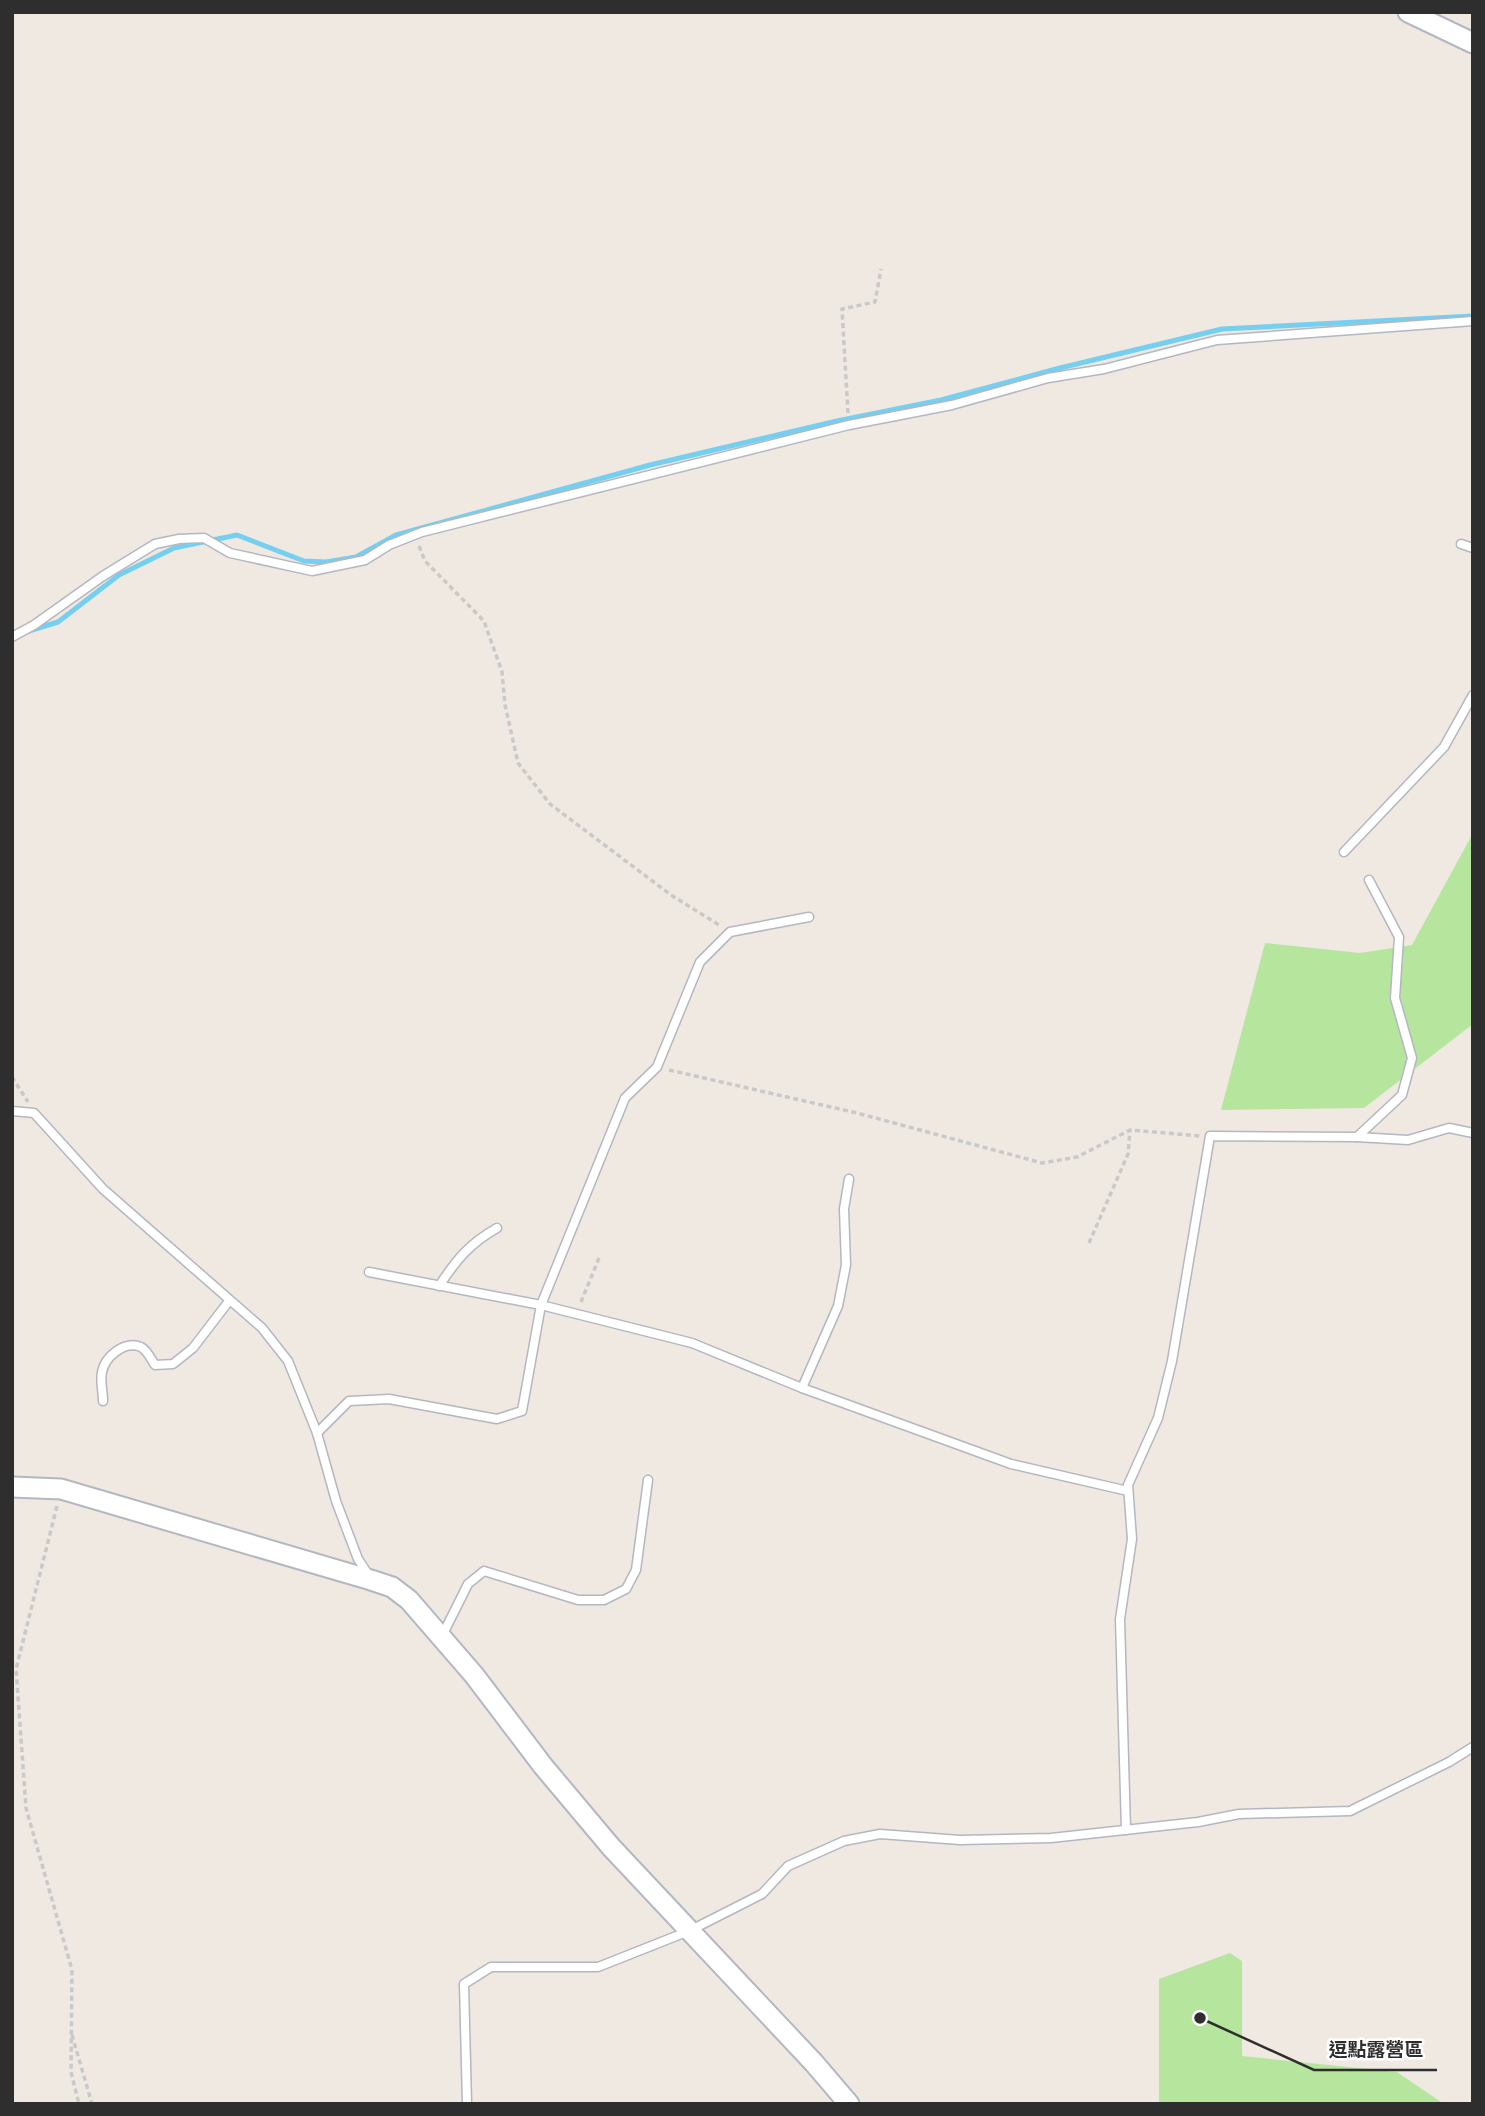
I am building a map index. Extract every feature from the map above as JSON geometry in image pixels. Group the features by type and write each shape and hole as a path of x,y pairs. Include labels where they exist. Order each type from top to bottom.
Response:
{"street":[{"path":"1408,12 1473,43"},
{"path":"12,1487 61,1489 392,1587 409,1600 441,1637 611,1847 796,2043 849,2104"}],"lane":[{"path":"12,637 155,544 204,538 230,553 312,571 365,560 389,545 414,535 849,425 952,405 1048,378 1104,369 1217,340 1473,321"},
{"path":"1461,544 1473,548"},
{"path":"1344,852 1444,747 1473,695"},
{"path":"1357,1137 1402,1095 1412,1058 1395,998 1399,937 1369,880"},
{"path":"317,1433 349,1401 389,1399 497,1419 522,1411 541,1305 625,1098 657,1067 700,962 730,932 809,916"},
{"path":"12,1111 34,1112 103,1189 262,1328 288,1361 317,1433 337,1501 359,1559 371,1580"},
{"path":"1126,1830 1120,1619 1132,1539 1128,1485 1158,1418 1172,1361 1210,1136 1408,1140 1449,1128 1473,1133"},
{"path":"802,1388 838,1306 846,1265 844,1209 849,1179"},
{"path":"439,1286 458,1257 477,1239 497,1228"},
{"path":"369,1272 541,1305 692,1343 802,1388 1011,1464 1128,1491"},
{"path":"103,1401 102,1373 107,1358 121,1348 132,1345 143,1348 155,1365 173,1364 193,1348 229,1301"},
{"path":"441,1637 468,1584 484,1571 578,1600 604,1600 626,1589 636,1570 648,1480"},
{"path":"467,2104 464,1984 491,1967 598,1967 689,1931 762,1894 788,1866 844,1841 880,1834 960,1840 1051,1838 1198,1822 1239,1814 1350,1811 1449,1762 1473,1747"}],"path":[{"path":"849,425 842,309 875,302 881,269"},
{"path":"414,535 425,561 484,621 502,672 505,705 518,763 550,804 671,895 730,932"},
{"path":"657,1067 857,1113 1042,1163 1077,1157 1130,1130 1210,1136"},
{"path":"12,1077 34,1112"},
{"path":"1089,1243 1128,1154 1130,1130"},
{"path":"576,1313 599,1258"},
{"path":"61,1489 16,1670 26,1808 72,1970 71,2072 79,2104"},
{"path":"71,2031 92,2104"}],"green space":[{"path":"1473,833 1473,1024 1364,1108 1221,1110 1265,943 1360,953 1412,945"},
{"path":"1230,1953 1242,1961 1242,2056 1397,2072 1444,2104 1159,2104 1159,1979"}],"waterway":[{"path":"29,631 58,622 119,575 174,548 237,535 304,561 326,562 356,557 396,535 650,465 837,421 941,400 1222,329 1473,316"}],"place":[{"name":"逗點露營區","path":"1200,2018"}]}
